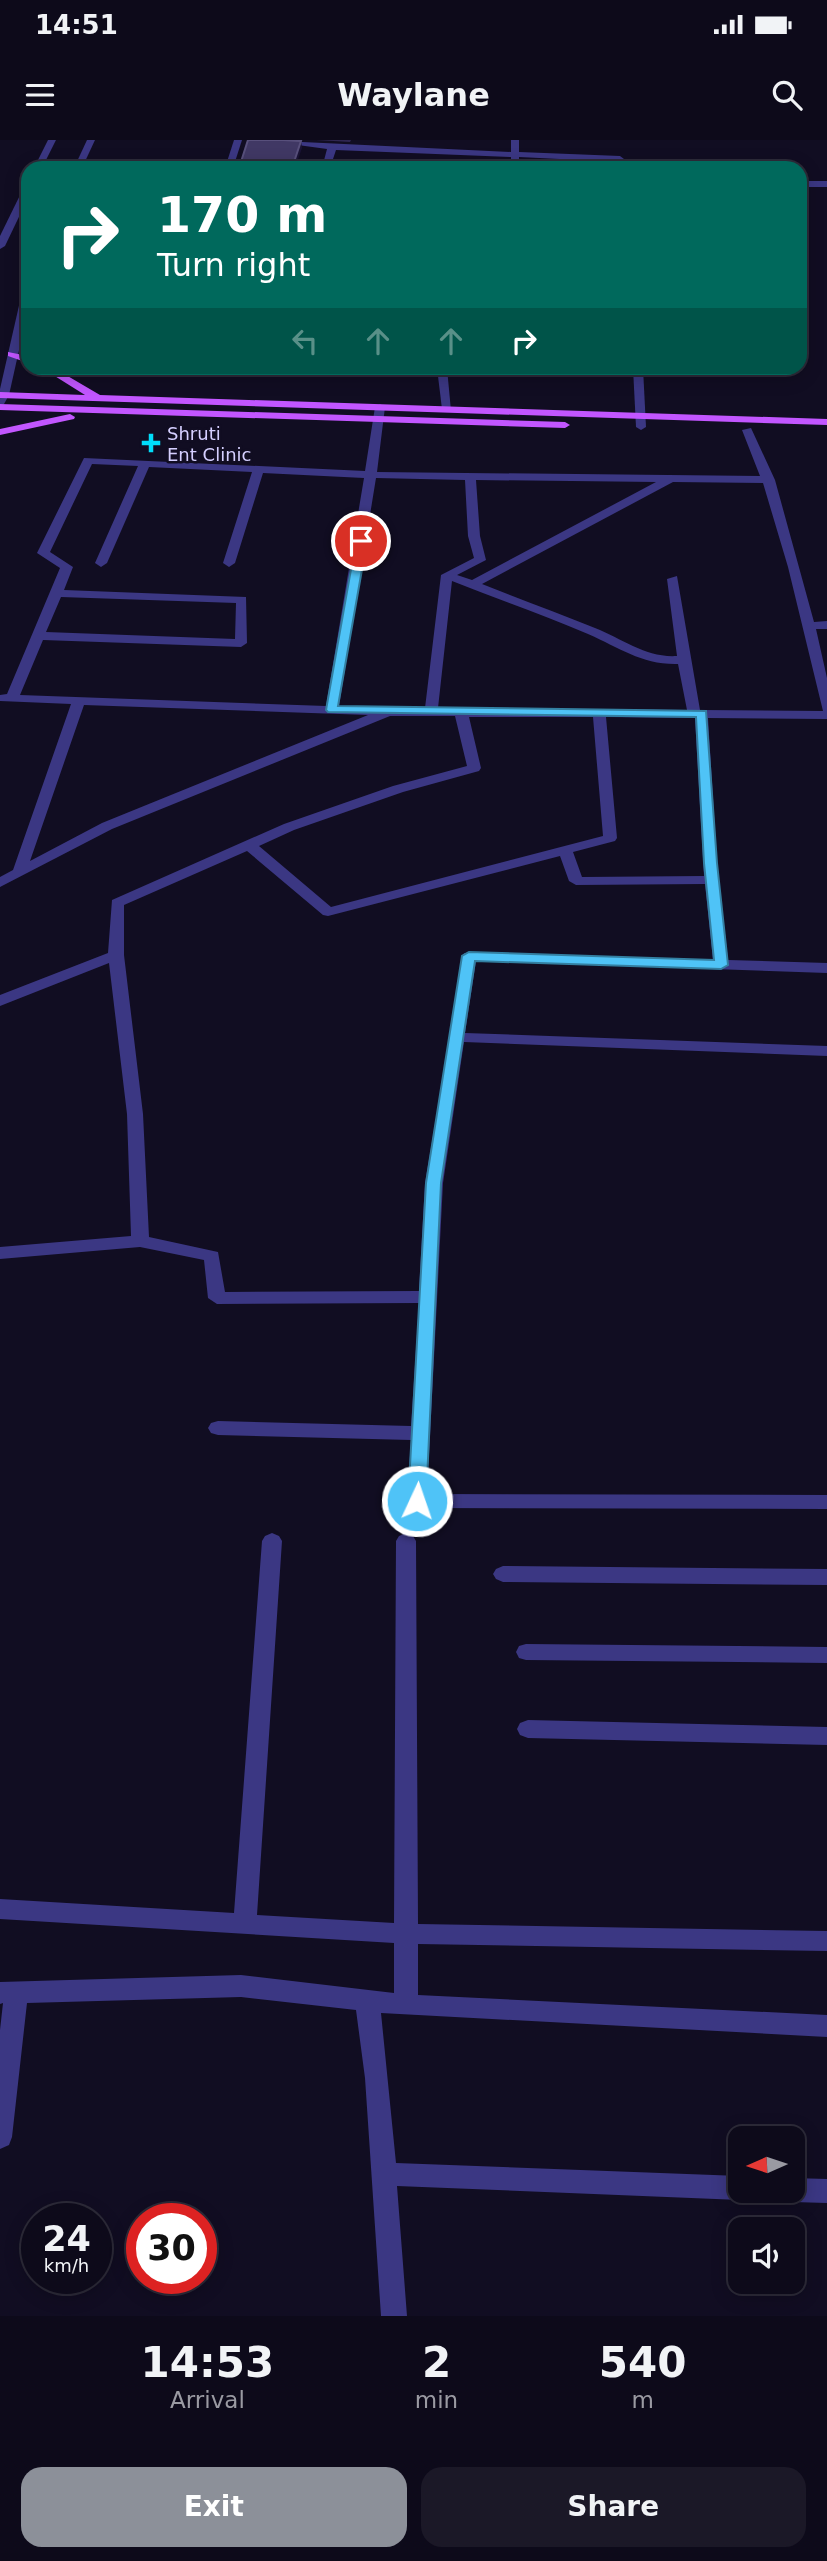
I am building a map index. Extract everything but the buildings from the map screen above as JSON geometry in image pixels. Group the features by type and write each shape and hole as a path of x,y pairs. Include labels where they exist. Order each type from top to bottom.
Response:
{"main road":[{"path":"13,351 21,356"},
{"path":"59,375 98,398"},
{"path":"1,397 98,398 379,413 641,421 827,422"},
{"path":"0,407 100,411 379,413 447,409 827,433"},
{"path":"0,432 100,411"}],"street":[{"path":"42,161 52,140"},
{"path":"81,161 91,140"},
{"path":"231,161 238,140"},
{"path":"265,140 332,147 370,144 620,159"},
{"path":"515,140 515,161"},
{"path":"328,161 332,147"},
{"path":"807,184 827,184"},
{"path":"0,246 21,203"},
{"path":"1,397 21,325"},
{"path":"13,351 21,348"},
{"path":"443,375 447,409"},
{"path":"638,375 641,421"},
{"path":"332,710 358,563 379,413"},
{"path":"747,430 769,480 809,626 827,708"},
{"path":"769,480 370,475 88,460 43,553 67,567 38,636 6,698 388,712 827,715"},
{"path":"101,563 145,463"},
{"path":"229,563 259,469"},
{"path":"447,575 480,560 474,536 470,476"},
{"path":"472,585 671,479"},
{"path":"447,575 594,632 644,656 658,661 684,660"},
{"path":"432,712 447,575"},
{"path":"673,579 684,660 698,714 721,965"},
{"path":"38,636 241,643 242,600 56,593"},
{"path":"809,626 827,625"},
{"path":"19,873 79,701"},
{"path":"0,883 107,826 388,712"},
{"path":"140,1241 135,1114 116,955 117,902 289,827 398,789 474,768 461,712"},
{"path":"248,844 328,912 610,838 599,713"},
{"path":"565,850 576,881 712,880"},
{"path":"0,1001 116,955"},
{"path":"827,968 469,956 434,1183 417,1501 827,1502"},
{"path":"456,1037 827,1051"},
{"path":"0,1253 140,1241 212,1256 217,1298 428,1297"},
{"path":"218,1428 420,1433"},
{"path":"246,1924 272,1541"},
{"path":"406,1541 406,2005"},
{"path":"503,1574 827,1577"},
{"path":"526,1652 827,1655"},
{"path":"528,1729 827,1735"},
{"path":"0,1909 407,1934 827,1941"},
{"path":"0,2137 8,1994 241,1986 406,2005 827,2026"},
{"path":"367,2000 377,2078 394,2316"},
{"path":"384,2174 728,2188"},
{"path":"805,2191 827,2192"}],"place":[{"name":"Shruti Ent Clinic","path":"151,443"}],"route":[{"path":"361,541 332,710 701,714 710,863 721,965 469,956 434,1183 417,1501"}]}
